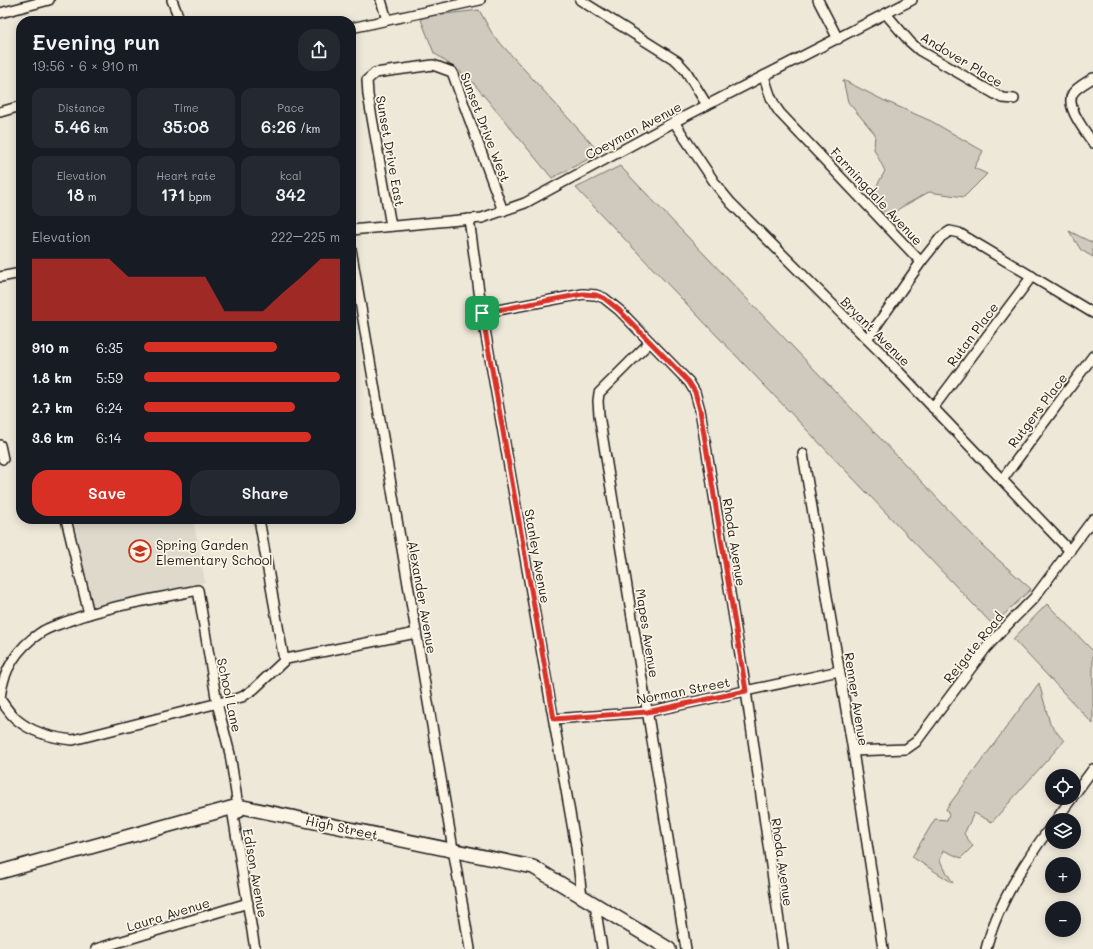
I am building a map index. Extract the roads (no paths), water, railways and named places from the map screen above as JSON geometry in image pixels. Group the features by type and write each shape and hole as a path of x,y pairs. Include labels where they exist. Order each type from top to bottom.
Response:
{"street":[{"path":"0,13 49,0"},
{"path":"172,0 178,16"},
{"path":"381,0 387,20"},
{"path":"356,27 480,0"},
{"path":"580,0 677,61 686,71 707,105"},
{"path":"818,0 838,38"},
{"name":"Coeyman Avenue","path":"356,230 482,218 525,203 674,122 912,0"},
{"name":"Andover Place","path":"886,14 910,42 919,50 1002,98 1014,99"},
{"name":"Sunset Drive East","path":"391,226 368,95 367,80 375,72 433,65"},
{"name":"Sunset Drive West","path":"433,65 452,72 503,211"},
{"name":"Farmingdale Avenue","path":"764,76 774,106 921,262 946,232 954,231 1093,313"},
{"path":"1093,78 1074,92 1070,103 1073,112 1093,143"},
{"path":"0,112 16,107"},
{"name":"Bryant Avenue","path":"674,122 730,203 867,339 1070,551"},
{"name":"Stanley Avenue","path":"469,219 482,313 576,847 582,897"},
{"path":"867,339 921,262"},
{"path":"0,277 16,274"},
{"name":"Rutan Place","path":"933,408 1032,276"},
{"name":"Alexander Avenue","path":"356,278 470,949"},
{"name":"Rhoda Avenue","path":"482,313 583,294 596,295 604,298 619,310 689,382 695,392 700,410 746,691 783,949"},
{"name":"Mapes Avenue","path":"650,342 606,385 600,393 598,401 599,415 686,949"},
{"name":"Rutgers Place","path":"1002,480 1093,356"},
{"path":"0,445 3,459"},
{"name":"Renner Avenue","path":"803,454 853,751 883,949"},
{"name":"Reigate Road","path":"853,751 906,749 916,742 986,648 1034,598 1093,519"},
{"path":"67,524 88,614 41,632 27,643 16,656 6,672 1,687 0,699 11,714 23,724 53,737 73,740 242,697 254,689 286,658 416,632"},
{"path":"260,524 284,660"},
{"name":"School Lane","path":"88,614 198,590 217,703 230,754 238,806"},
{"name":"Norman Street","path":"554,719 647,712 839,671"},
{"path":"1081,785 1093,769"},
{"name":"High Street","path":"0,872 238,806 533,867 669,949"},
{"name":"Edison Avenue","path":"238,806 239,813 233,815 255,949"},
{"path":"986,949 989,937 1004,900 1045,834"},
{"name":"Laura Avenue","path":"96,949 248,903"},
{"path":"595,905 602,949"}],"place":[{"name":"Spring Garden Elementary School","path":"140,551"}]}
